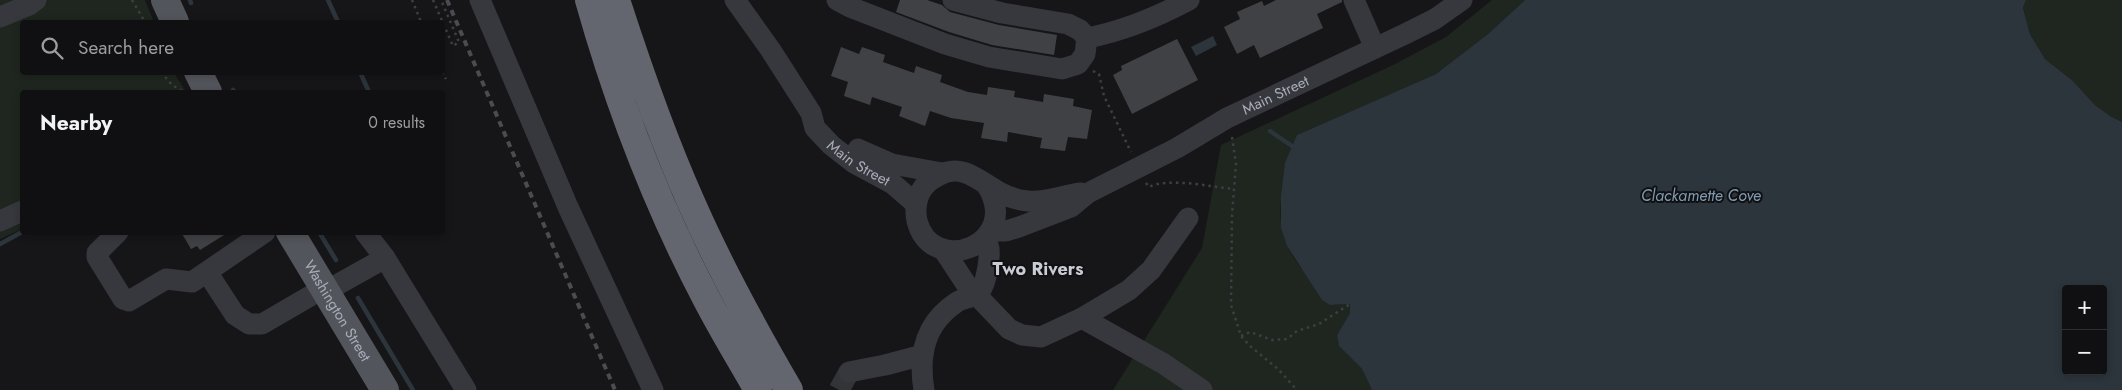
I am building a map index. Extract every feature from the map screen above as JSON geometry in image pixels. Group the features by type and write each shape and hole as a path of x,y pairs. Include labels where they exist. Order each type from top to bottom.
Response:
{"highway":[{"path":"589,0 613,82 670,224 707,300 758,390"},
{"path":"616,0 638,66 691,203 737,295 789,390"},
{"path":"636,0 642,27 638,66"}],"main road":[{"path":"165,0 174,20"},
{"name":"Washington Street","path":"292,235 385,390"}],"street":[{"path":"0,17 29,5 36,0"},
{"path":"480,0 568,207 610,301 653,390"},
{"name":"Main Street","path":"735,0 770,49 811,113 815,128 854,163 893,184 916,204"},
{"path":"837,0 850,7 945,44 989,57 1062,69 1078,64 1086,54 1087,38 1080,30 1068,24 1002,13 952,0"},
{"path":"1087,38 1106,35 1154,18 1190,0"},
{"path":"1354,0 1375,48"},
{"name":"Main Street","path":"943,249 954,251 966,250 976,246 988,235 1006,231 1071,207 1088,193 1177,148 1227,118 1435,18 1462,0"},
{"name":"Main Street","path":"811,113 825,118 858,149 879,160 942,173 954,170 966,172 977,176 1000,193 1028,201 1088,193"},
{"path":"942,173 930,180 921,191 916,204 919,226 929,240 943,249 966,284 978,294 1009,329 1022,335 1042,337 1082,318 1128,290 1152,270 1188,218"},
{"path":"924,390 921,364 925,340 944,312 959,301 978,294 984,287 989,249 988,235 995,220 996,207 993,195 986,184"},
{"path":"0,222 20,212"},
{"path":"115,235 98,253 97,257 123,299 129,301 166,279 192,282 261,235"},
{"path":"367,235 384,258 466,390"},
{"path":"207,272 235,315 249,324 262,324 384,258"},
{"path":"1082,318 1164,364 1202,390"},
{"path":"849,372 923,355"}],"path":[{"path":"132,0 144,20"},
{"path":"412,0 421,20"},
{"path":"433,0 442,20"},
{"path":"441,0 460,42 453,46 445,28"},
{"path":"1078,64 1099,74 1104,96 1127,144"},
{"path":"164,75 172,85 200,88"},
{"path":"444,75 446,79"},
{"path":"1227,118 1236,164 1231,306 1241,336 1278,369 1297,390"},
{"path":"1146,183 1149,187 1155,184 1174,183 1234,189"},
{"path":"1241,336 1250,332 1272,340 1287,340 1297,331 1319,324 1350,304"}],"shaded area":[{"path":"0,0 145,0 153,20 20,20 20,75 175,75 185,90 20,90 20,230 0,239"},
{"path":"1492,0 1525,0 1488,34 1436,74 1297,135 1283,190 1281,204 1282,231 1290,252 1330,305 1350,304 1350,313 1337,335 1339,346 1362,369 1372,390 1113,390 1202,248 1221,145 1393,65 1446,37"},
{"path":"2026,0 2122,0 2122,122 2095,105 2072,80 2045,59 2030,34 2023,8"}],"water":[{"name":"Clackamette Cove","path":"1525,0 2026,0 2023,8 2030,34 2045,59 2072,80 2095,105 2122,122 2122,390 1372,390 1362,369 1339,346 1337,335 1350,313 1350,304 1330,305 1322,300 1287,246 1281,228 1281,196 1285,163 1297,135 1436,74 1488,34"},
{"path":"1213,36 1217,45 1196,56 1191,47"}],"building":[{"path":"900,0 927,0 942,5 950,12 999,25 1057,35 1054,55 992,45 949,32 896,12"},
{"path":"1276,0 1342,0 1342,2 1317,14 1323,28 1260,58 1254,45 1237,54 1224,27 1240,19 1237,12 1262,1 1264,6"},
{"path":"1177,39 1198,80 1132,114 1113,75 1122,70 1121,66"},
{"path":"841,47 859,54 862,47 885,55 883,62 914,73 916,66 942,75 940,82 968,92 987,95 988,87 1015,91 1014,97 1043,102 1044,94 1074,99 1073,106 1092,110 1087,139 1068,137 1065,151 1040,148 1042,138 1008,132 1007,142 981,138 984,123 951,118 930,111 925,126 899,116 902,107 872,97 870,105 844,96 848,82 831,76"},
{"path":"183,235 224,235 200,250 197,246 191,249"}],"waterway":[{"path":"328,0 337,20"},
{"path":"361,75 368,90"},
{"path":"1270,131 1292,146"},
{"path":"0,244 20,233"},
{"path":"321,235 336,260"},
{"path":"358,298 413,390"}],"tunnel":[{"path":"839,390 849,372"}],"railway":[{"path":"447,0 615,390"}],"district":[{"name":"Two Rivers","path":"1038,269"}]}
